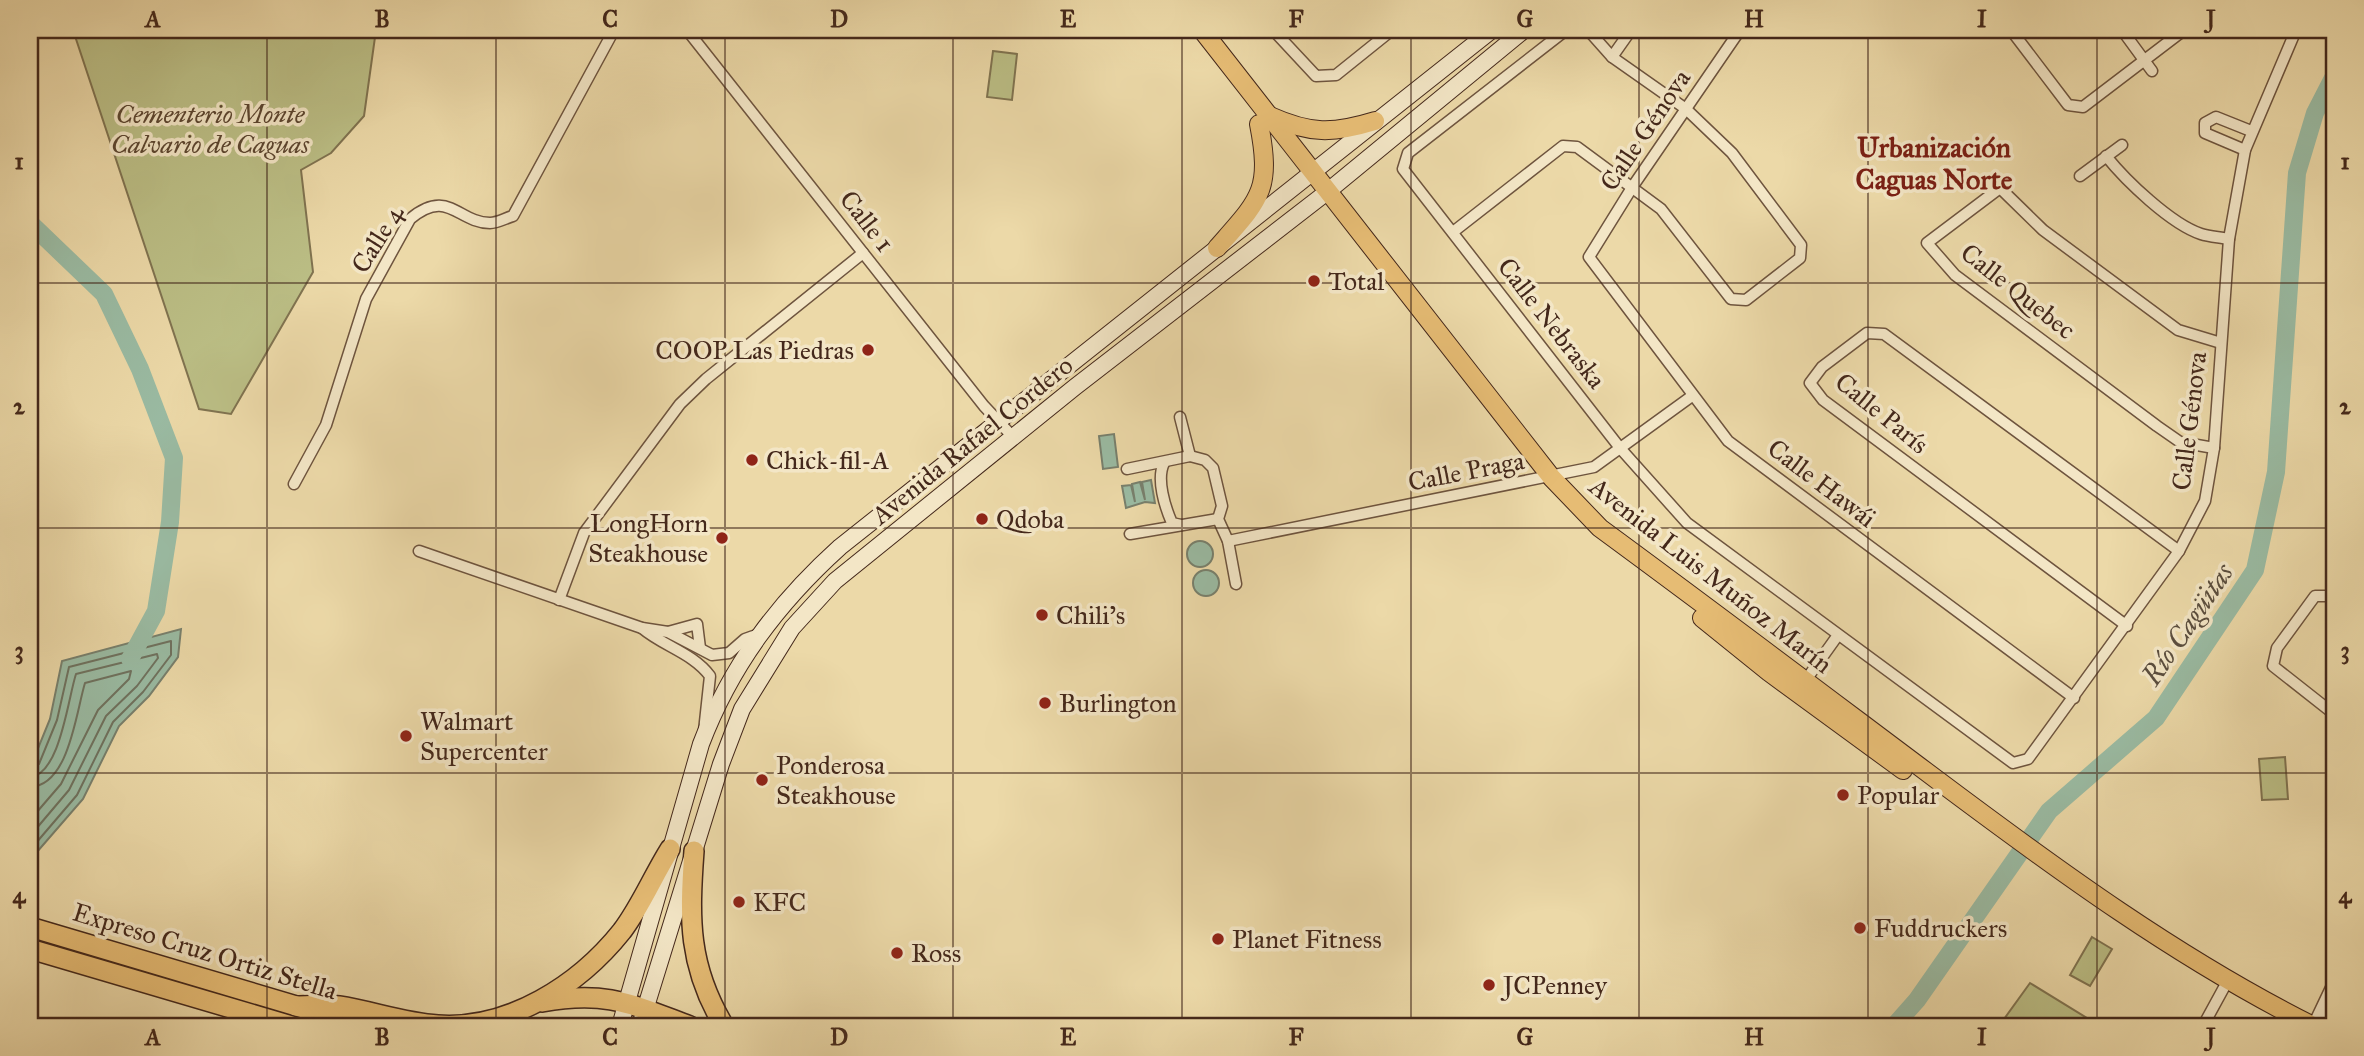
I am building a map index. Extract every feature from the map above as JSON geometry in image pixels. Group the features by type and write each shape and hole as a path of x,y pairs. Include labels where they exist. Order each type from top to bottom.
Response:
{"highway":[{"path":"537,1003 579,973 622,931 670,849"},
{"path":"694,851 692,947 699,977 724,1026"},
{"name":"Expreso Cruz Ortiz Stella","path":"30,927 365,1026"},
{"name":"Expreso Cruz Ortiz Stella","path":"30,949 292,1026"},
{"path":"296,1006 338,1006 414,1023 459,1025 506,1015 537,1003 582,996 627,1002 643,1017 690,1026"}],"main road":[{"name":"Avenida Luis Muñoz Marín","path":"1188,30 1262,119 1546,479 1600,528 1801,687 1984,821 2084,892 2225,986 2291,1026"},
{"name":"Avenida Luis Muñoz Marín","path":"1202,30 1262,119"},
{"name":"Avenida Rafael Cordero","path":"620,1026 704,735 716,706 759,634 800,583 840,547 997,420 1492,30"},
{"name":"Avenida Rafael Cordero","path":"643,1017 694,851 742,709 792,628 835,581 1322,196 1524,30"},
{"path":"1217,248 1254,206 1264,185 1262,119 1307,131 1350,129 1375,121"},
{"name":"Avenida Luis Muñoz Marín","path":"2225,986 2314,1026"}],"street":[{"name":"Calle 4","path":"294,484 326,425 366,299 410,219 422,209 442,206 490,223 513,216 614,30"},
{"name":"Calle 1","path":"687,30 863,253 1014,438"},
{"path":"1273,30 1315,76 1336,75 1387,31"},
{"name":"Calle Nebraska","path":"1566,30 1408,153 1403,169 1620,449 1687,523 2013,763"},
{"path":"1453,232 1563,146 1577,147 1661,209 1731,299 1746,300 1800,258 1801,245 1732,153 1686,109 1612,57 1588,30"},
{"path":"1612,57 1631,30"},
{"name":"Calle Génova","path":"1589,257 1633,186 1740,30"},
{"path":"2011,30 2068,105 2082,107 2184,30"},
{"path":"2122,30 2152,71"},
{"name":"Calle Génova","path":"2013,763 2028,759 2074,698 2179,551 2205,500 2214,447 2229,239 2245,150 2296,30"},
{"path":"2245,150 2211,138 2205,133 2205,123 2216,117 2251,131"},
{"path":"2080,176 2122,145"},
{"path":"2106,156 2129,183 2185,225 2200,234 2229,239"},
{"name":"Calle Quebec","path":"2214,447 2180,442 2157,426 1955,275 1927,243 2000,188 2043,230 2178,330 2221,342"},
{"path":"559,600 584,533 680,404 706,379 863,253"},
{"name":"Calle Hawái","path":"1589,257 1728,441 2074,698"},
{"name":"Calle París","path":"2126,626 1823,400 1810,383 1822,367 1867,333 1884,334 2179,551"},
{"name":"Calle Praga","path":"1228,541 1546,479 1594,467 1692,396"},
{"path":"1180,417 1190,456"},
{"path":"1127,469 1190,456 1205,460 1213,468 1222,506 1218,519 1228,541 1236,584"},
{"path":"1164,463 1160,472 1168,513 1172,523 1181,525"},
{"path":"1130,534 1218,519"},
{"path":"419,551 642,628 668,632 712,655 729,653 745,639 759,634"},
{"path":"2334,600 2328,596 2315,596 2277,649 2273,666 2334,714"},
{"path":"668,632 697,624 700,648"},
{"path":"642,628 657,641 690,658 710,676 709,702 703,720 704,735"},
{"path":"1801,687 1838,635"},
{"path":"2203,1026 2225,986"},
{"path":"2314,1026 2334,986"}],"green space":[{"name":"Cementerio Monte Calvario de Caguas","path":"73,30 376,30 364,116 331,153 301,170 313,272 231,414 199,409"},
{"path":"993,51 1017,54 1012,100 987,97"},
{"path":"2285,757 2288,799 2262,800 2259,759"},
{"path":"2092,937 2112,949 2090,986 2070,975"},
{"path":"2030,983 2100,1026 1999,1026"}],"water":[{"path":"1114,434 1118,467 1103,469 1099,436"},
{"path":"1151,480 1155,503 1145,502 1126,508 1122,486 1131,485 1135,502 1132,484 1140,482 1145,500 1142,482"},
{"path":"1200,541 1209,545 1213,554 1209,563 1200,567 1191,563 1187,554 1191,545"},
{"path":"1206,570 1215,574 1219,583 1215,592 1206,596 1197,592 1193,583 1197,574"},
{"path":"181,629 178,657 149,696 119,726 83,799 30,860 30,768 50,719 62,661"}],"waterway":[{"name":"Río Cagüitas","path":"1894,1026 1917,1000 2049,811 2156,718 2255,570 2276,472 2297,173 2315,113 2334,76"},
{"path":"30,223 104,294 140,369 174,458 170,522 156,611 130,659"}],"place":[{"name":"Total","path":"1314,281"},
{"name":"COOP Las Piedras","path":"868,350"},
{"name":"Chick-fil-A","path":"752,460"},
{"name":"Qdoba","path":"982,519"},
{"name":"LongHorn Steakhouse","path":"722,538"},
{"name":"Chili's","path":"1042,615"},
{"name":"Burlington","path":"1045,703"},
{"name":"Walmart Supercenter","path":"406,736"},
{"name":"Ponderosa Steakhouse","path":"762,780"},
{"name":"Popular","path":"1843,795"},
{"name":"KFC","path":"739,902"},
{"name":"Fuddruckers","path":"1860,928"},
{"name":"Planet Fitness","path":"1218,939"},
{"name":"Ross","path":"897,953"},
{"name":"JCPenney","path":"1489,985"}],"district":[{"name":"Urbanización Caguas Norte","path":"1934,163"}]}
